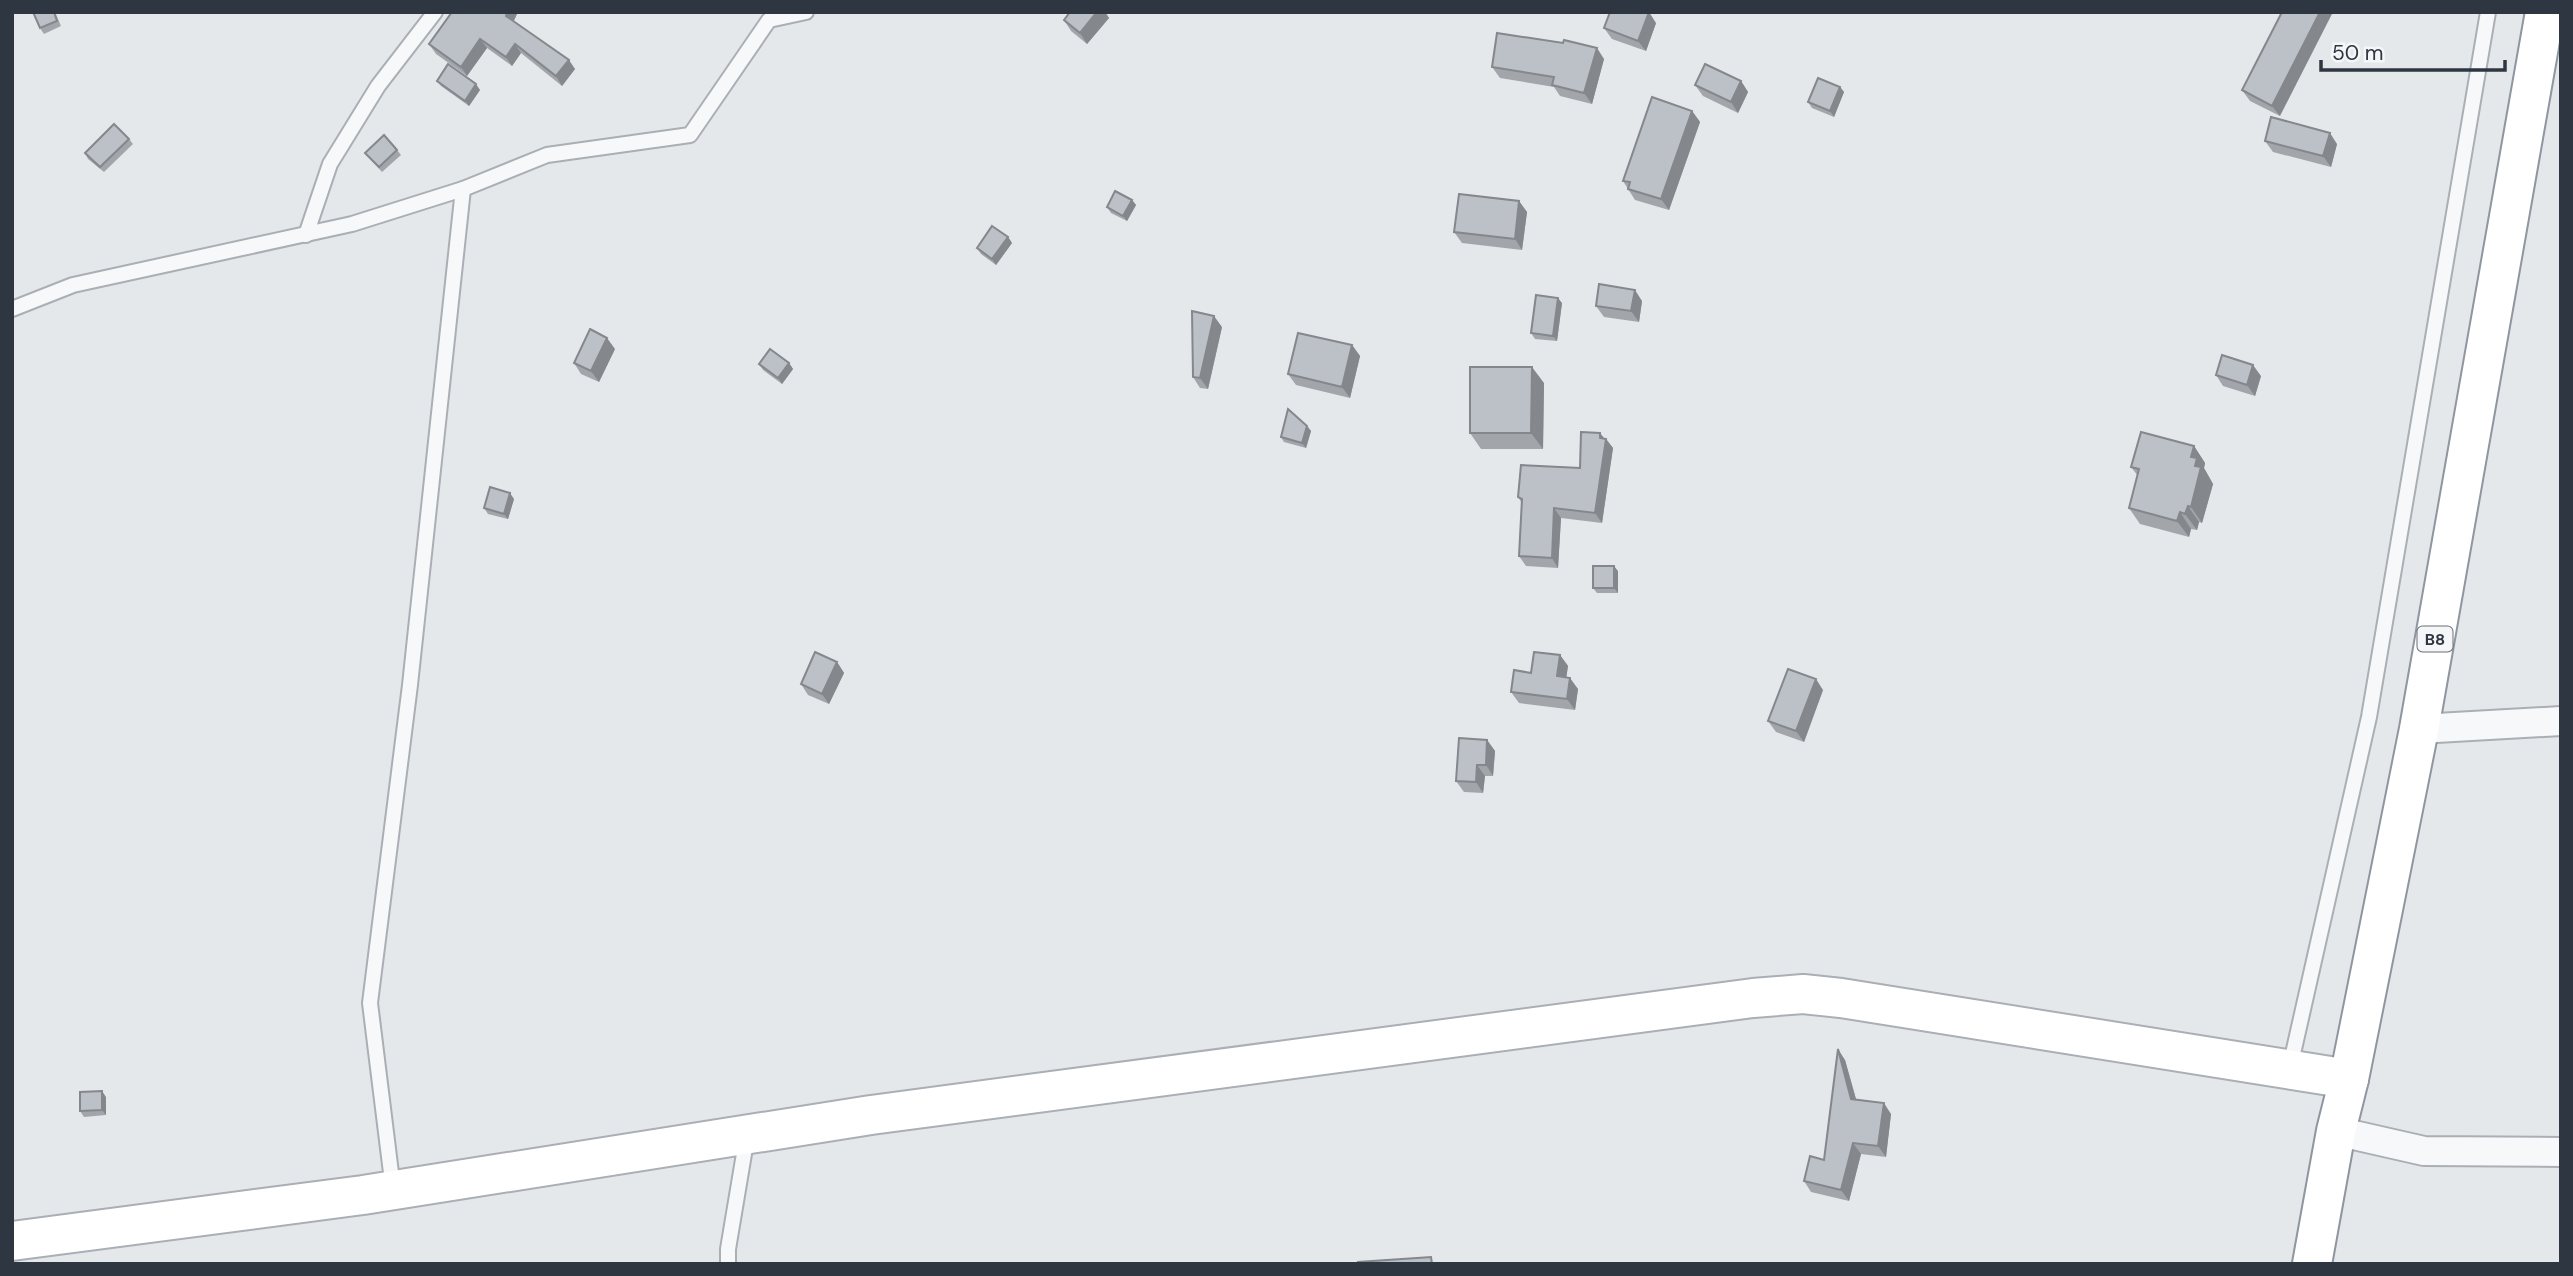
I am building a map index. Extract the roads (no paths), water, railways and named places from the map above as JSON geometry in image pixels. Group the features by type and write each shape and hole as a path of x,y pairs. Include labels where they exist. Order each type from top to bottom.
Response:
{"main road":[{"name":"B8","path":"2312,1264 2336,1131 2349,1079 2419,729 2545,12"},
{"path":"12,1241 393,1190 885,1113 1739,1000 1804,994 2349,1079"}],"street":[{"path":"2419,729 2561,721"},
{"path":"2336,1131 2424,1151 2561,1152"}],"lane":[{"path":"306,235 330,164 378,86 435,12"},
{"path":"12,309 73,285 352,224 463,189 547,155 690,135 769,20 806,12"},
{"path":"2289,1070 2369,717 2488,12"},
{"path":"393,1190 370,1003 410,685 463,189"},
{"path":"728,1264 728,1249 747,1134"}]}
